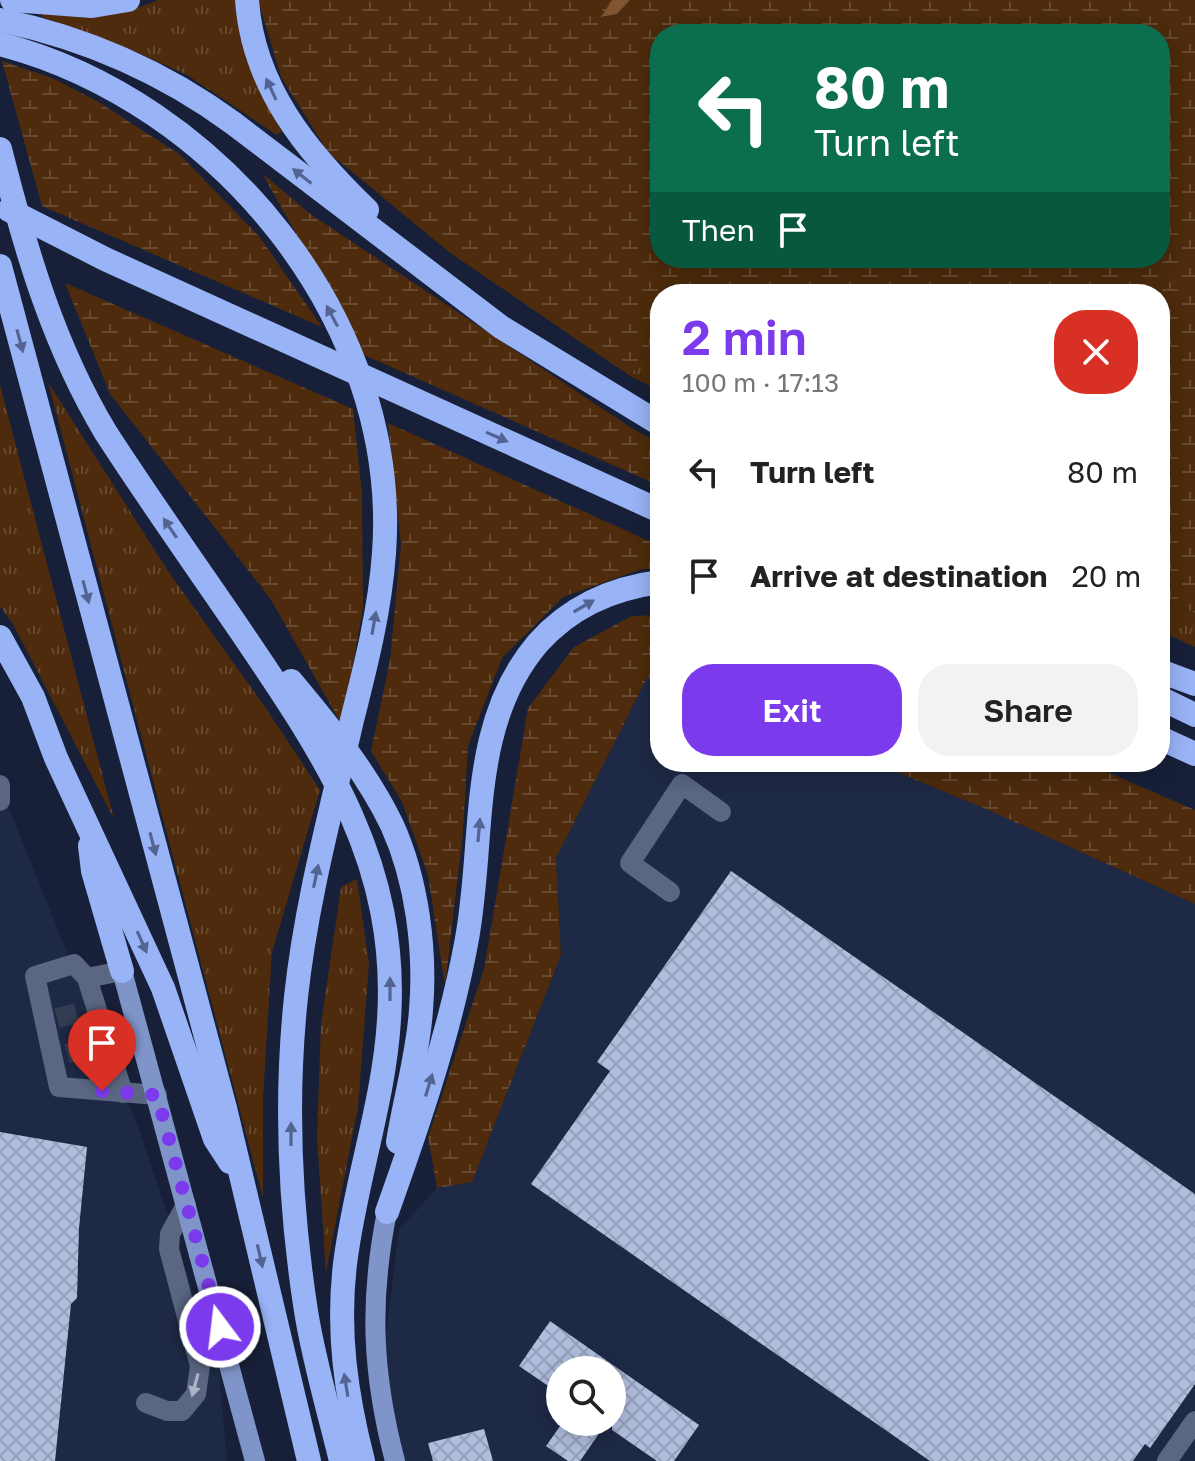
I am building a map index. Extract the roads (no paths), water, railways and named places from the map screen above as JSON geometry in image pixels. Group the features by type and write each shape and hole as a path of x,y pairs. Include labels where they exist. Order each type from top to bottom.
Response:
{"highway":[{"path":"12,0 92,6 128,0"},
{"path":"247,0 260,63 295,132 336,180 431,274"},
{"path":"0,20 77,41 145,68 211,107 511,334 650,418"},
{"path":"0,44 46,58 86,76 153,115 237,183 308,273 337,325 361,382 376,438 385,522 380,588 370,648 311,899 297,987 292,1048 291,1177 298,1247 320,1380 341,1461"},
{"path":"0,149 41,293 72,373 111,441 307,733 346,802 371,863 387,934 389,1021 383,1073 350,1235 342,1312 345,1381 363,1461"},
{"path":"0,205 105,259 650,506"},
{"path":"0,225 32,238 105,259"},
{"path":"0,266 242,1180 309,1461"},
{"path":"590,381 650,408"},
{"path":"387,1212 411,1145 460,975 472,911 484,773 501,702 520,666 560,622 594,600 650,584"},
{"path":"214,592 297,689 365,778 399,843 416,910 422,982 417,1039 387,1212"},
{"path":"0,637 33,697 56,758 163,988 215,1139 242,1180"},
{"path":"1170,675 1195,684"},
{"path":"1170,703 1195,715"},
{"path":"1170,743 1195,754"},
{"path":"87,820 93,871 122,971"}],"main road":[{"path":"122,971 255,1461"},
{"path":"387,1212 376,1276 374,1324 379,1394 395,1461"},
{"path":"242,1461 244,1417"}],"lane":[{"path":"670,892 630,863 682,784 721,812"},
{"path":"0,785 0,801"},
{"path":"123,1093 99,1044 89,1010 87,978 74,964 35,976 60,1056 59,1087 123,1093 157,1095"},
{"path":"87,978 122,971"},
{"path":"146,1403 167,1411 182,1411 196,1394 200,1366 169,1249 170,1234 186,1205"},
{"path":"1167,1461 1195,1421"}],"water":[{"path":"612,0 630,0 617,14 601,17"}],"tunnel":[{"path":"57,1018 81,1012"},
{"path":"67,1054 91,1047"}]}
